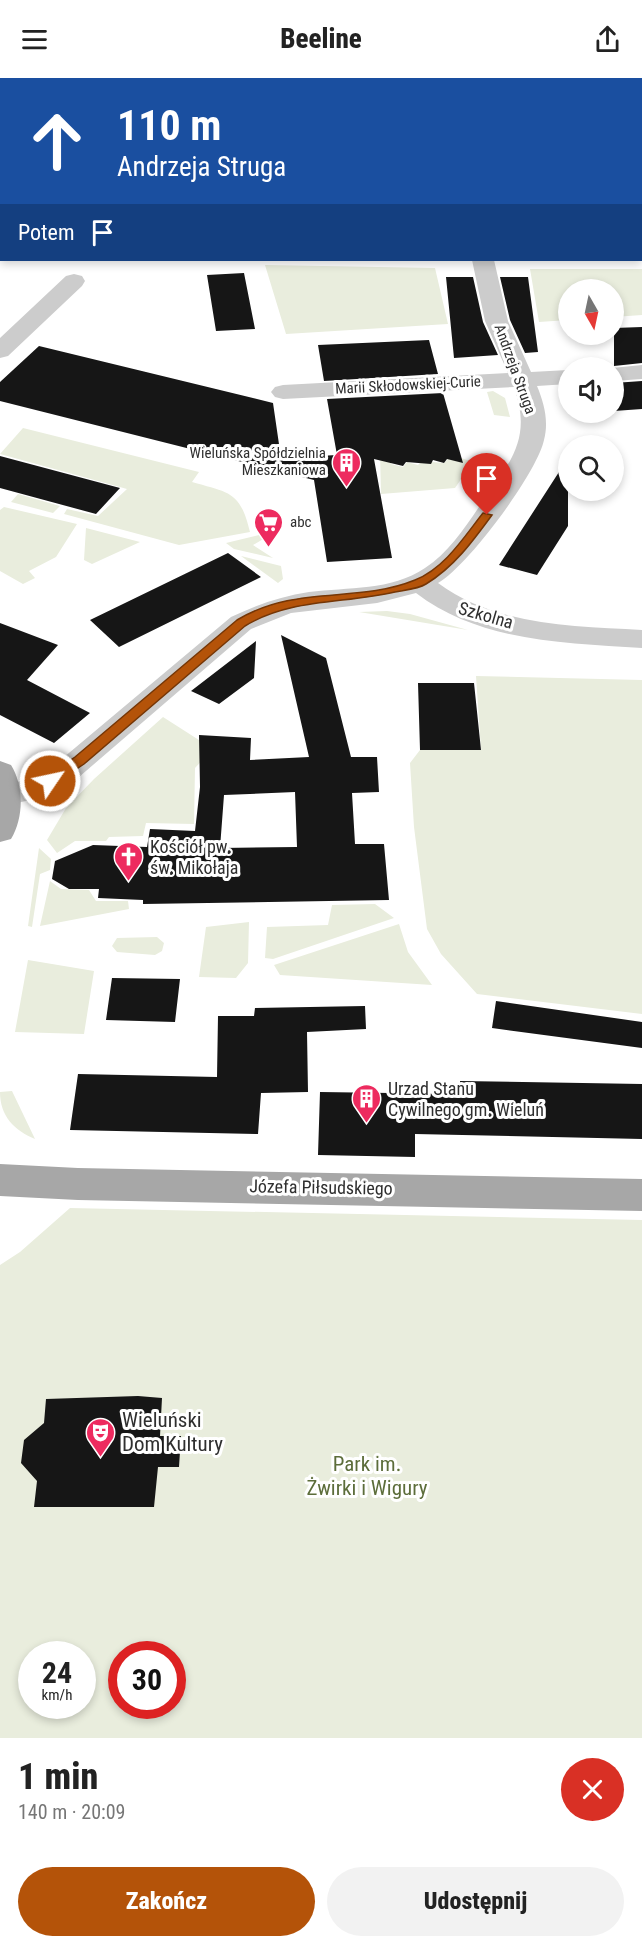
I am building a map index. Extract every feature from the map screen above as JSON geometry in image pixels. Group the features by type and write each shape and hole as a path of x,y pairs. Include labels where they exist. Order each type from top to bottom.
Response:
{"main road":[{"path":"0,831 3,783"},
{"name":"Józefa Piłsudskiego","path":"0,1180 78,1184 642,1195"}],"street":[{"name":"Andrzeja Struga","path":"420,583 441,569 460,551 528,452 533,437 533,413 495,315 483,261"},
{"path":"0,351 74,281"},
{"path":"624,373 642,372"},
{"name":"Marii Skłodowskiej-Curie","path":"283,392 558,377"},
{"path":"3,783 35,789 68,770 241,623 260,612 289,602 369,595 420,583"},
{"name":"Szkolna","path":"420,583 452,606 482,617 570,633 642,639"}],"green space":[{"path":"265,265 435,268 448,324 286,334"},
{"path":"530,269 642,269 642,315 624,316 624,279 558,279 558,321 539,322"},
{"path":"493,391 505,398 510,417 494,415 487,392"},
{"path":"23,428 199,472 192,482 232,496 242,508 250,532 179,545 64,514 67,509 98,516 127,489 0,454"},
{"path":"398,453 391,464 403,467 407,462 418,465 422,461 444,463 448,459 461,458 473,462 455,488 381,494 380,454"},
{"path":"18,494 60,506 53,513 11,502"},
{"path":"4,507 77,524 56,557 29,571 35,578 23,584 0,571 0,510"},
{"path":"86,528 140,542 92,564 84,560"},
{"path":"259,535 265,538 253,545 273,558 234,549 226,543"},
{"path":"241,556 281,566 283,579 278,583"},
{"path":"387,611 410,614 468,630 359,612"},
{"path":"476,676 642,680 642,1014 477,994 441,954 427,929 414,827 410,763 420,750 481,750"},
{"path":"163,717 213,749 195,768 194,824 146,823 143,836 109,837 106,841 75,841 57,853 47,840 66,808 94,779"},
{"path":"39,848 51,859 50,870 40,874 32,927 28,926"},
{"path":"50,881 61,889 89,890 96,901 128,901 129,909 40,926"},
{"path":"375,904 394,918 273,959 265,958 267,927 328,925 332,905"},
{"path":"249,922 248,963 236,978 199,977 206,927"},
{"path":"399,924 408,952 432,985 280,975 274,965"},
{"path":"157,937 164,943 162,951 155,955 117,952 112,946 117,938"},
{"path":"28,960 94,971 84,1034 15,1032"},
{"path":"12,1091 35,1139 15,1127 6,1115 0,1092"},
{"name":"Park im. Żwirki i Wigury","path":"70,1208 642,1220 642,1738 0,1738 0,1265 20,1252"}],"building":[{"path":"244,273 255,329 216,331 207,275"},
{"path":"446,277 473,277 483,322 498,355 454,358"},
{"path":"500,277 528,277 538,352 525,353 510,320"},
{"path":"642,327 642,363 624,365 624,357 614,357 614,345 624,345 624,328"},
{"path":"429,340 438,374 324,381 318,345"},
{"path":"39,346 273,403 281,458 337,455 327,399 443,393 463,463 447,459 444,463 433,460 431,464 406,462 403,466 374,459 392,558 327,562 314,480 0,401 0,382"},
{"path":"642,381 642,409 624,410 624,382"},
{"path":"0,456 120,488 96,514 0,488"},
{"path":"558,474 558,501 568,501 568,526 537,575 499,565"},
{"path":"228,553 261,577 119,647 90,620"},
{"path":"0,623 58,645 27,680 90,713 54,743 0,715"},
{"path":"281,635 326,658 351,757 377,757 379,792 352,793 355,844 384,844 389,900 143,904 143,900 98,898 99,889 69,889 52,879 55,861 93,845 147,847 150,829 195,831 200,787 199,735 251,738 250,760 309,757","holes":["295,792 297,847 220,848 224,795"]},
{"path":"256,641 254,678 219,704 191,691"},
{"path":"418,683 474,683 481,750 420,750"},
{"path":"112,978 180,979 175,1022 106,1020"},
{"path":"496,1001 642,1022 642,1048 492,1028"},
{"path":"365,1006 366,1029 307,1032 308,1092 261,1093 258,1134 70,1130 78,1074 217,1077 218,1016 254,1016 255,1008"},
{"path":"460,1081 642,1084 642,1139 415,1134 415,1157 318,1155 320,1092 461,1094"},
{"name":"Wieluński Dom Kultury","path":"138,1396 162,1398 160,1436 181,1436 179,1467 158,1467 154,1507 34,1507 37,1481 21,1463 24,1440 44,1423 46,1399"}],"place":[{"name":"Wieluńska Spółdzielnia Mieszkaniowa","path":"347,488"},
{"name":"abc","path":"269,548"},
{"name":"Kościół pw. św. Mikołaja","path":"129,882"},
{"name":"Urzad Stanu Cywilnego gm. Wieluń","path":"367,1124"},
{"name":"Wieluński Dom Kultury","path":"101,1458"}],"route":[{"path":"50,781 68,770 241,623 260,612 289,602 369,595 420,583 460,551 487,515"}]}
